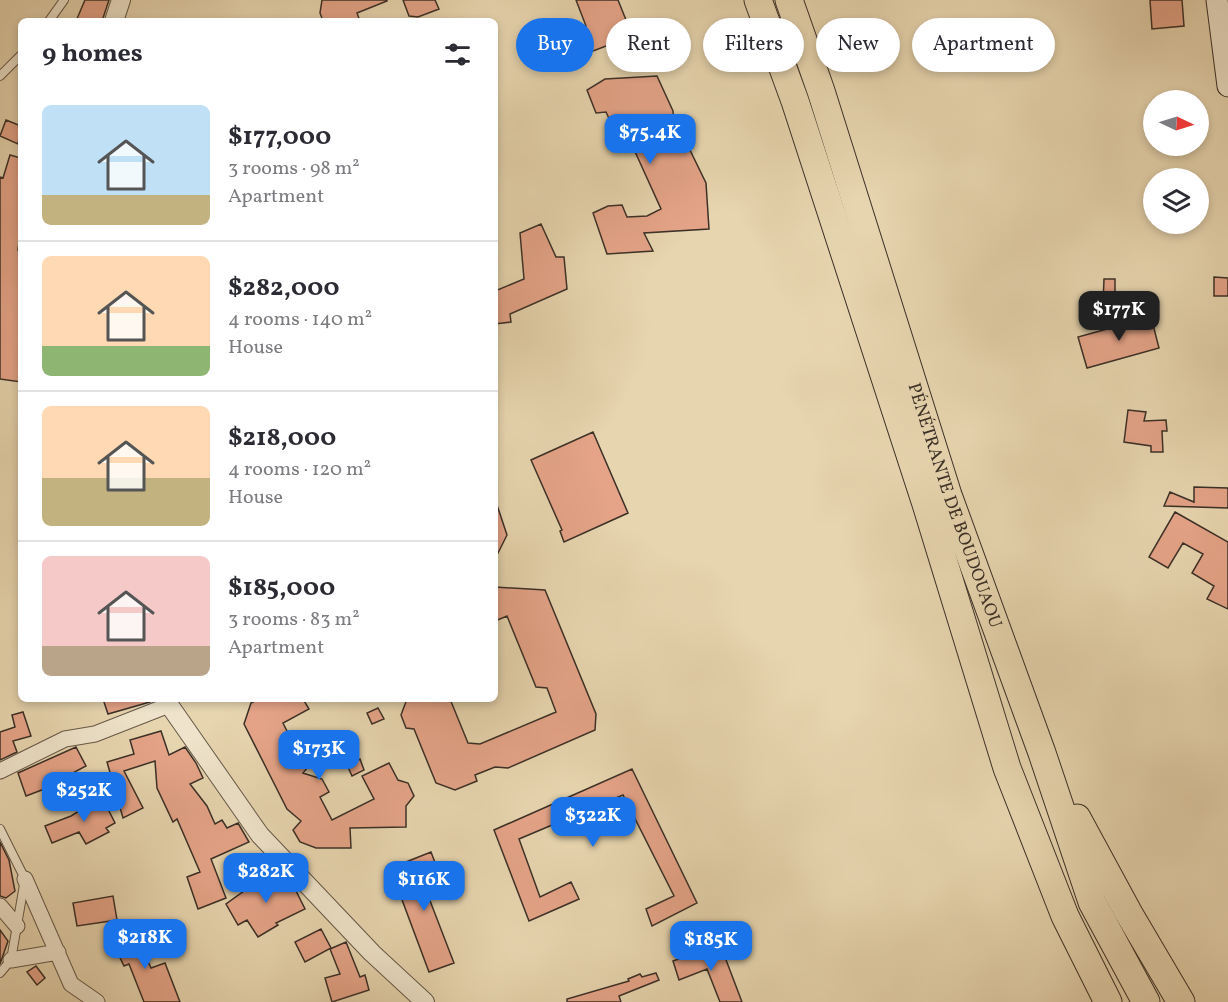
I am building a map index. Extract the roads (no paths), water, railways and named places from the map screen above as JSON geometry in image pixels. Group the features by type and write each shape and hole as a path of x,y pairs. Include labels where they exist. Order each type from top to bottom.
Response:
{"highway":[{"name":"PÉNÉTRANTE DE BOUDOUAOU","path":"758,0 795,101 854,244 948,495 1042,753 1092,902 1146,1002"},
{"name":"PÉNÉTRANTE DE BOUDOUAOU","path":"789,0 821,91 854,244 926,504 1007,768 1065,916 1107,999"},
{"path":"1042,753 1128,912 1181,1002"}],"main road":[{"path":"1217,0 1228,86"}],"street":[{"path":"115,18 121,0"},
{"path":"0,771 65,739 95,734 167,702 260,835 372,952 425,1002"},
{"path":"26,879 71,984 97,1002"},
{"path":"0,906 17,926"},
{"path":"11,960 58,952"}],"lane":[{"path":"51,18 64,0"},
{"path":"0,76 18,58"},
{"path":"0,829 26,879 11,960 0,973"}]}
